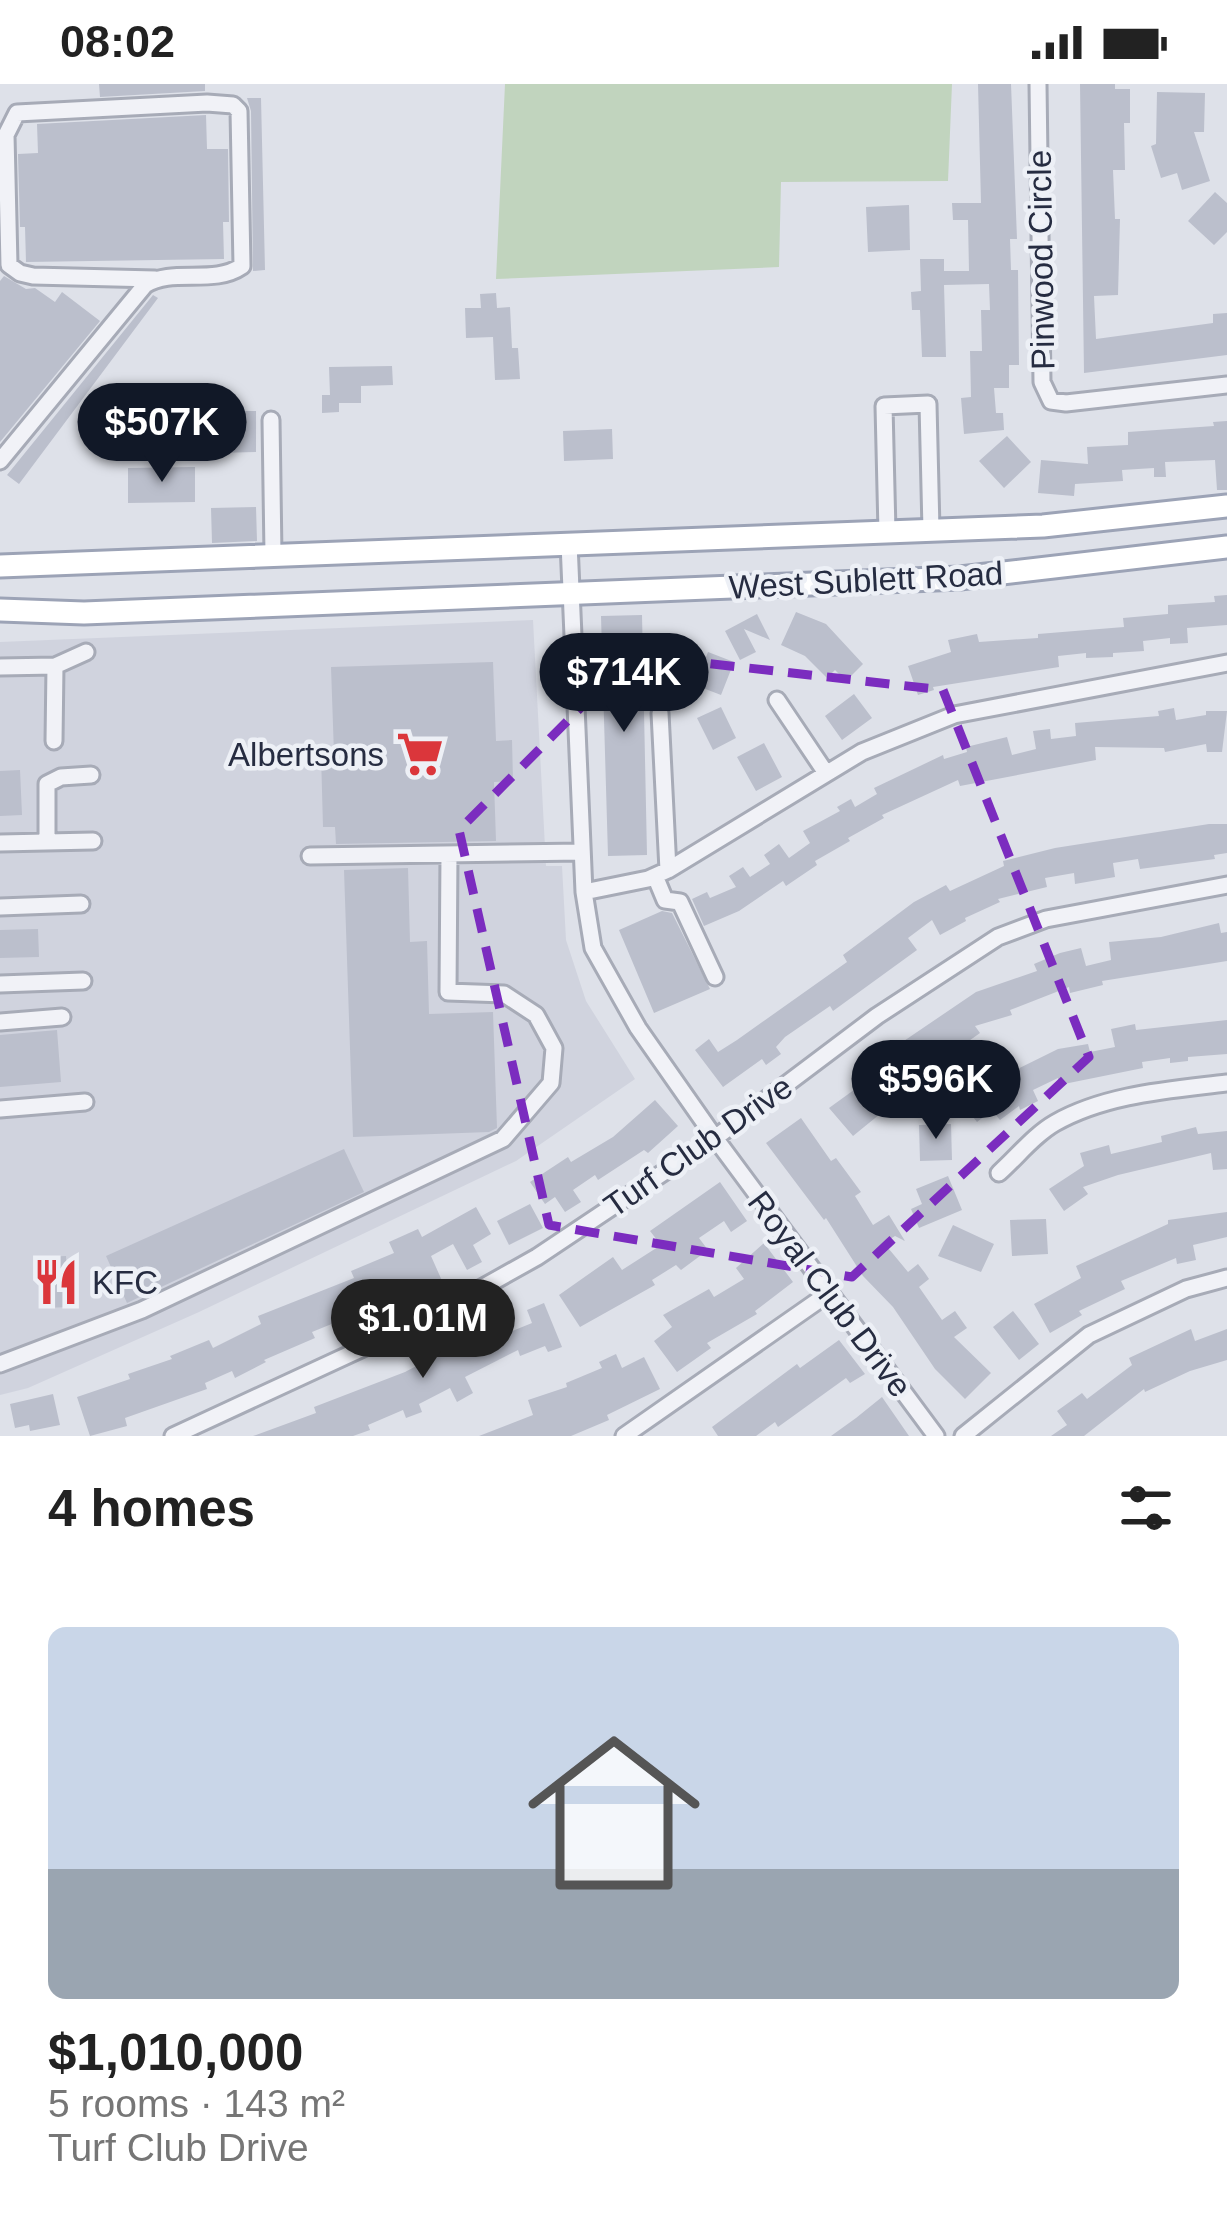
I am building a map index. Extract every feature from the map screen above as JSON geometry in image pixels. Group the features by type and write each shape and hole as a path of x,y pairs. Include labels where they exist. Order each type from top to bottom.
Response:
{"main road":[{"name":"West Sublett Road","path":"0,566 1042,526 1227,506"},
{"name":"West Sublett Road","path":"0,610 84,613 960,578 1227,547"}],"street":[{"name":"Pinwood Circle","path":"1038,84 1042,382 1047,395 1051,401 1066,403 1227,386"},
{"path":"232,105 239,111 242,266 226,275 155,279 33,276 4,266 6,136 16,113 116,106 232,105"},
{"path":"0,461 145,285 155,279"},
{"path":"887,532 884,406 928,404 931,530"},
{"path":"271,420 272,554"},
{"name":"Royal Club Drive","path":"569,544 584,892 593,948 638,1028 715,1138 936,1436"},
{"path":"0,667 55,666 86,652"},
{"path":"584,892 661,873 862,752 954,715 1227,664"},
{"path":"54,741 55,666"},
{"path":"777,700 826,773"},
{"path":"661,713 665,900 680,902 715,976"},
{"path":"47,842 47,784 62,777 91,776"},
{"path":"0,843 93,841"},
{"path":"310,856 582,852"},
{"path":"0,1364 142,1310 503,1139 551,1083 554,1048 536,1015 504,994 448,992 449,854"},
{"name":"Turf Club Drive","path":"183,1434 464,1298 537,1257 715,1138 877,1016 998,937 1046,919 1227,885"},
{"path":"0,907 81,904"},
{"path":"0,984 82,981"},
{"path":"0,1022 62,1017"},
{"path":"999,1173 1050,1126 1077,1112 1139,1095 1227,1083"},
{"path":"0,1109 85,1102"},
{"path":"963,1436 1089,1335 1186,1289 1227,1278"},
{"path":"624,1436 830,1293"}],"highlighted area":[{"path":"633,655 943,690 1089,1057 852,1277 549,1225 459,830"}],"shaded area":[{"path":"533,620 546,866 562,866 566,940 586,1001 635,1079 516,1161 199,1312 28,1388 0,1395 0,642"}],"green space":[{"path":"505,84 952,84 948,181 781,182 779,267 496,279"}],"building":[{"path":"99,84 205,84 205,91 100,97"},
{"path":"978,84 1011,84 1017,239 1010,239 1011,270 1018,270 1019,365 1009,365 1009,388 994,388 996,413 1003,413 1004,430 964,434 961,398 971,397 970,351 982,351 981,310 990,310 989,284 944,285 946,357 922,357 920,310 912,310 911,292 921,291 920,259 944,259 944,271 969,271 968,220 953,220 952,203 981,203"},
{"path":"1080,84 1130,89 1130,123 1124,123 1125,170 1113,170 1115,219 1120,219 1118,295 1094,296 1096,339 1213,323 1213,314 1227,313 1227,355 1084,373"},
{"path":"1157,92 1205,93 1204,132 1194,132 1210,181 1182,190 1177,173 1161,178 1151,146 1156,144"},
{"path":"247,98 261,98 265,270 253,271 251,111"},
{"path":"206,115 207,149 228,149 229,222 223,222 224,259 26,262 18,154 38,153 37,124"},
{"path":"1215,192 1227,203 1227,232 1214,245 1188,221"},
{"path":"909,205 910,250 868,252 866,207"},
{"path":"4,276 55,302 62,292 100,321 0,442 0,281"},
{"path":"496,293 497,308 510,307 512,348 518,348 520,379 495,380 493,337 466,338 465,308 481,308 480,294"},
{"path":"153,295 158,298 19,484 7,475"},
{"path":"392,366 393,385 361,386 361,403 339,403 339,412 322,413 322,395 330,395 329,367"},
{"path":"237,411 256,411 256,452 215,453 214,430 237,429"},
{"path":"1227,421 1227,490 1217,490 1215,460 1165,462 1166,477 1154,477 1154,468 1122,470 1123,481 1075,484 1074,496 1038,493 1041,460 1088,464 1087,447 1128,445 1128,432"},
{"path":"612,429 613,459 564,461 563,431"},
{"path":"1007,436 1031,462 1004,488 979,461"},
{"path":"195,467 195,502 128,503 128,468"},
{"path":"256,507 257,541 212,543 211,508"},
{"path":"1227,595 1227,625 1187,628 1188,643 1170,644 1170,638 1143,641 1144,651 1113,653 1113,657 1058,656 1059,667 933,687 918,695 908,666 951,652 948,640 977,634 979,642 1038,638 1038,634 1124,627 1123,618 1168,614 1168,605 1215,602 1214,596"},
{"path":"796,612 826,624 863,664 846,681 835,670 827,678 805,656 781,645"},
{"path":"757,614 770,640 744,629 756,652 740,660 725,631"},
{"path":"642,615 647,855 608,856 601,616"},
{"path":"708,652 734,662 721,695 695,685"},
{"name":"Albertsons","path":"493,662 496,741 512,740 513,781 494,782 496,841 336,844 335,827 323,827 321,754 334,754 331,667"},
{"path":"854,694 872,718 842,740 825,716"},
{"path":"721,707 736,738 713,750 697,718"},
{"path":"1174,708 1176,720 1206,715 1206,711 1227,711 1222,752 1207,752 1206,744 1165,752 1164,748 1095,747 1096,760 960,786 958,780 882,815 884,818 848,838 786,886 783,881 739,911 704,926 692,899 707,892 710,898 736,887 729,876 743,867 750,877 770,864 764,855 779,844 789,858 810,843 803,831 840,811 837,807 851,799 855,807 877,794 874,788 943,755 944,759 967,752 966,747 1007,737 1012,755 1036,749 1033,731 1050,729 1051,739 1076,736 1075,723 1159,716 1158,711"},
{"path":"764,743 782,777 756,791 737,757"},
{"path":"20,770 22,815 0,816 0,771"},
{"path":"1227,824 1227,853 1214,855 1215,859 1140,869 1138,859 1113,863 1115,877 1075,884 1074,873 1045,878 1047,887 998,899 1000,902 940,935 932,920 908,938 917,950 833,1011 830,1006 785,1037 776,1047 781,1054 766,1065 762,1059 723,1087 695,1050 709,1039 718,1052 737,1040 847,962 843,955 914,902 946,885 950,891 1004,866 1003,861 1055,848"},
{"path":"408,868 410,942 427,941 429,1014 493,1012 497,1128 489,1132 353,1137 344,870"},
{"path":"662,911 672,913 710,989 654,1013 619,930"},
{"path":"1219,923 1221,933 1227,932 1227,961 1102,981 1103,985 1070,993 1069,987 1010,1010 1012,1015 975,1026 980,1033 945,1058 948,1061 916,1081 914,1077 853,1136 829,1108 858,1087 895,1047 976,992 1037,971 1034,964 1081,948 1086,966 1111,960 1109,942 1161,937"},
{"path":"38,929 39,957 0,958 0,930"},
{"path":"1227,1020 1227,1054 1170,1063 1170,1058 1142,1062 1143,1068 1059,1085 1058,1078 1033,1090 1038,1101 1020,1110 1019,1106 1000,1120 992,1110 977,1122 958,1098 986,1076 991,1082 1058,1049 1088,1044 1090,1052 1115,1047 1111,1029"},
{"path":"57,1030 61,1082 0,1087 0,1035"},
{"path":"655,1100 678,1126 648,1153 644,1150 573,1190 581,1202 565,1212 555,1197 545,1204 530,1182 568,1157 571,1162 613,1137"},
{"path":"801,1118 831,1161 836,1158 861,1192 855,1196 873,1225 889,1215 905,1241 895,1236 884,1243 908,1272 918,1264 925,1273 929,1279 919,1287 942,1320 955,1311 967,1328 954,1337 991,1373 965,1399 935,1369 766,1143"},
{"path":"951,1124 952,1160 920,1161 919,1125"},
{"path":"1196,1127 1198,1134 1227,1131 1227,1169 1213,1170 1211,1153 1118,1175 1083,1187 1088,1194 1064,1211 1049,1189 1084,1166 1080,1153 1109,1145 1111,1154 1162,1142 1161,1136"},
{"path":"344,1149 364,1192 127,1303 106,1256"},
{"path":"948,1176 962,1210 919,1228 911,1209 922,1204 916,1189"},
{"path":"720,1182 747,1221 731,1232 724,1221 699,1238 708,1250 681,1270 676,1265 652,1280 655,1285 580,1327 559,1295 613,1257 622,1270 661,1245 650,1231"},
{"path":"530,1204 543,1228 509,1245 497,1221"},
{"path":"476,1207 491,1234 473,1245 482,1262 467,1270 453,1244 431,1256 443,1283 384,1299 387,1308 341,1327 339,1321 312,1332 315,1338 235,1378 232,1371 205,1383 207,1389 125,1418 127,1426 90,1436 77,1397 130,1379 128,1374 209,1340 213,1348 261,1324 258,1316 354,1278 351,1271 394,1253 389,1242 418,1229 422,1237"},
{"path":"1227,1212 1227,1237 1193,1245 1196,1260 1177,1264 1176,1258 1121,1281 1125,1289 1079,1311 1082,1315 1050,1333 1034,1304 1081,1278 1076,1266 1168,1220"},
{"path":"1046,1219 1048,1254 1012,1256 1010,1220"},
{"path":"953,1225 994,1244 981,1272 938,1256"},
{"path":"764,1243 793,1282 757,1314 707,1343 711,1348 677,1372 654,1341 672,1327 663,1315 709,1289 714,1297 744,1279 736,1268"},
{"name":"KFC","path":"66,1256 68,1307 45,1308 43,1257"},
{"path":"544,1303 562,1347 548,1352 545,1346 520,1356 518,1350 465,1377 473,1393 457,1402 450,1388 419,1404 422,1412 406,1418 403,1410 353,1436 253,1436 316,1413 314,1407 405,1372 495,1325 500,1336 532,1323 527,1310"},
{"path":"1013,1311 1039,1344 1019,1360 993,1327"},
{"path":"1191,1329 1195,1341 1227,1329 1227,1360 1144,1389 1084,1436 1051,1436 1067,1425 1057,1411 1082,1393 1087,1399 1132,1365 1129,1358"},
{"path":"839,1340 865,1374 850,1383 846,1378 778,1427 775,1422 756,1436 718,1436 712,1427 797,1364 800,1368"},
{"path":"616,1354 622,1368 644,1357 660,1389 571,1436 479,1436 533,1415 528,1400 567,1387 566,1383 602,1368 599,1362"},
{"path":"53,1394 60,1425 30,1431 29,1425 15,1428 10,1404"},
{"path":"882,1397 909,1436 831,1436 856,1418"}],"place":[{"name":"Albertsons","path":"420,754"},
{"name":"KFC","path":"56,1282"}]}
